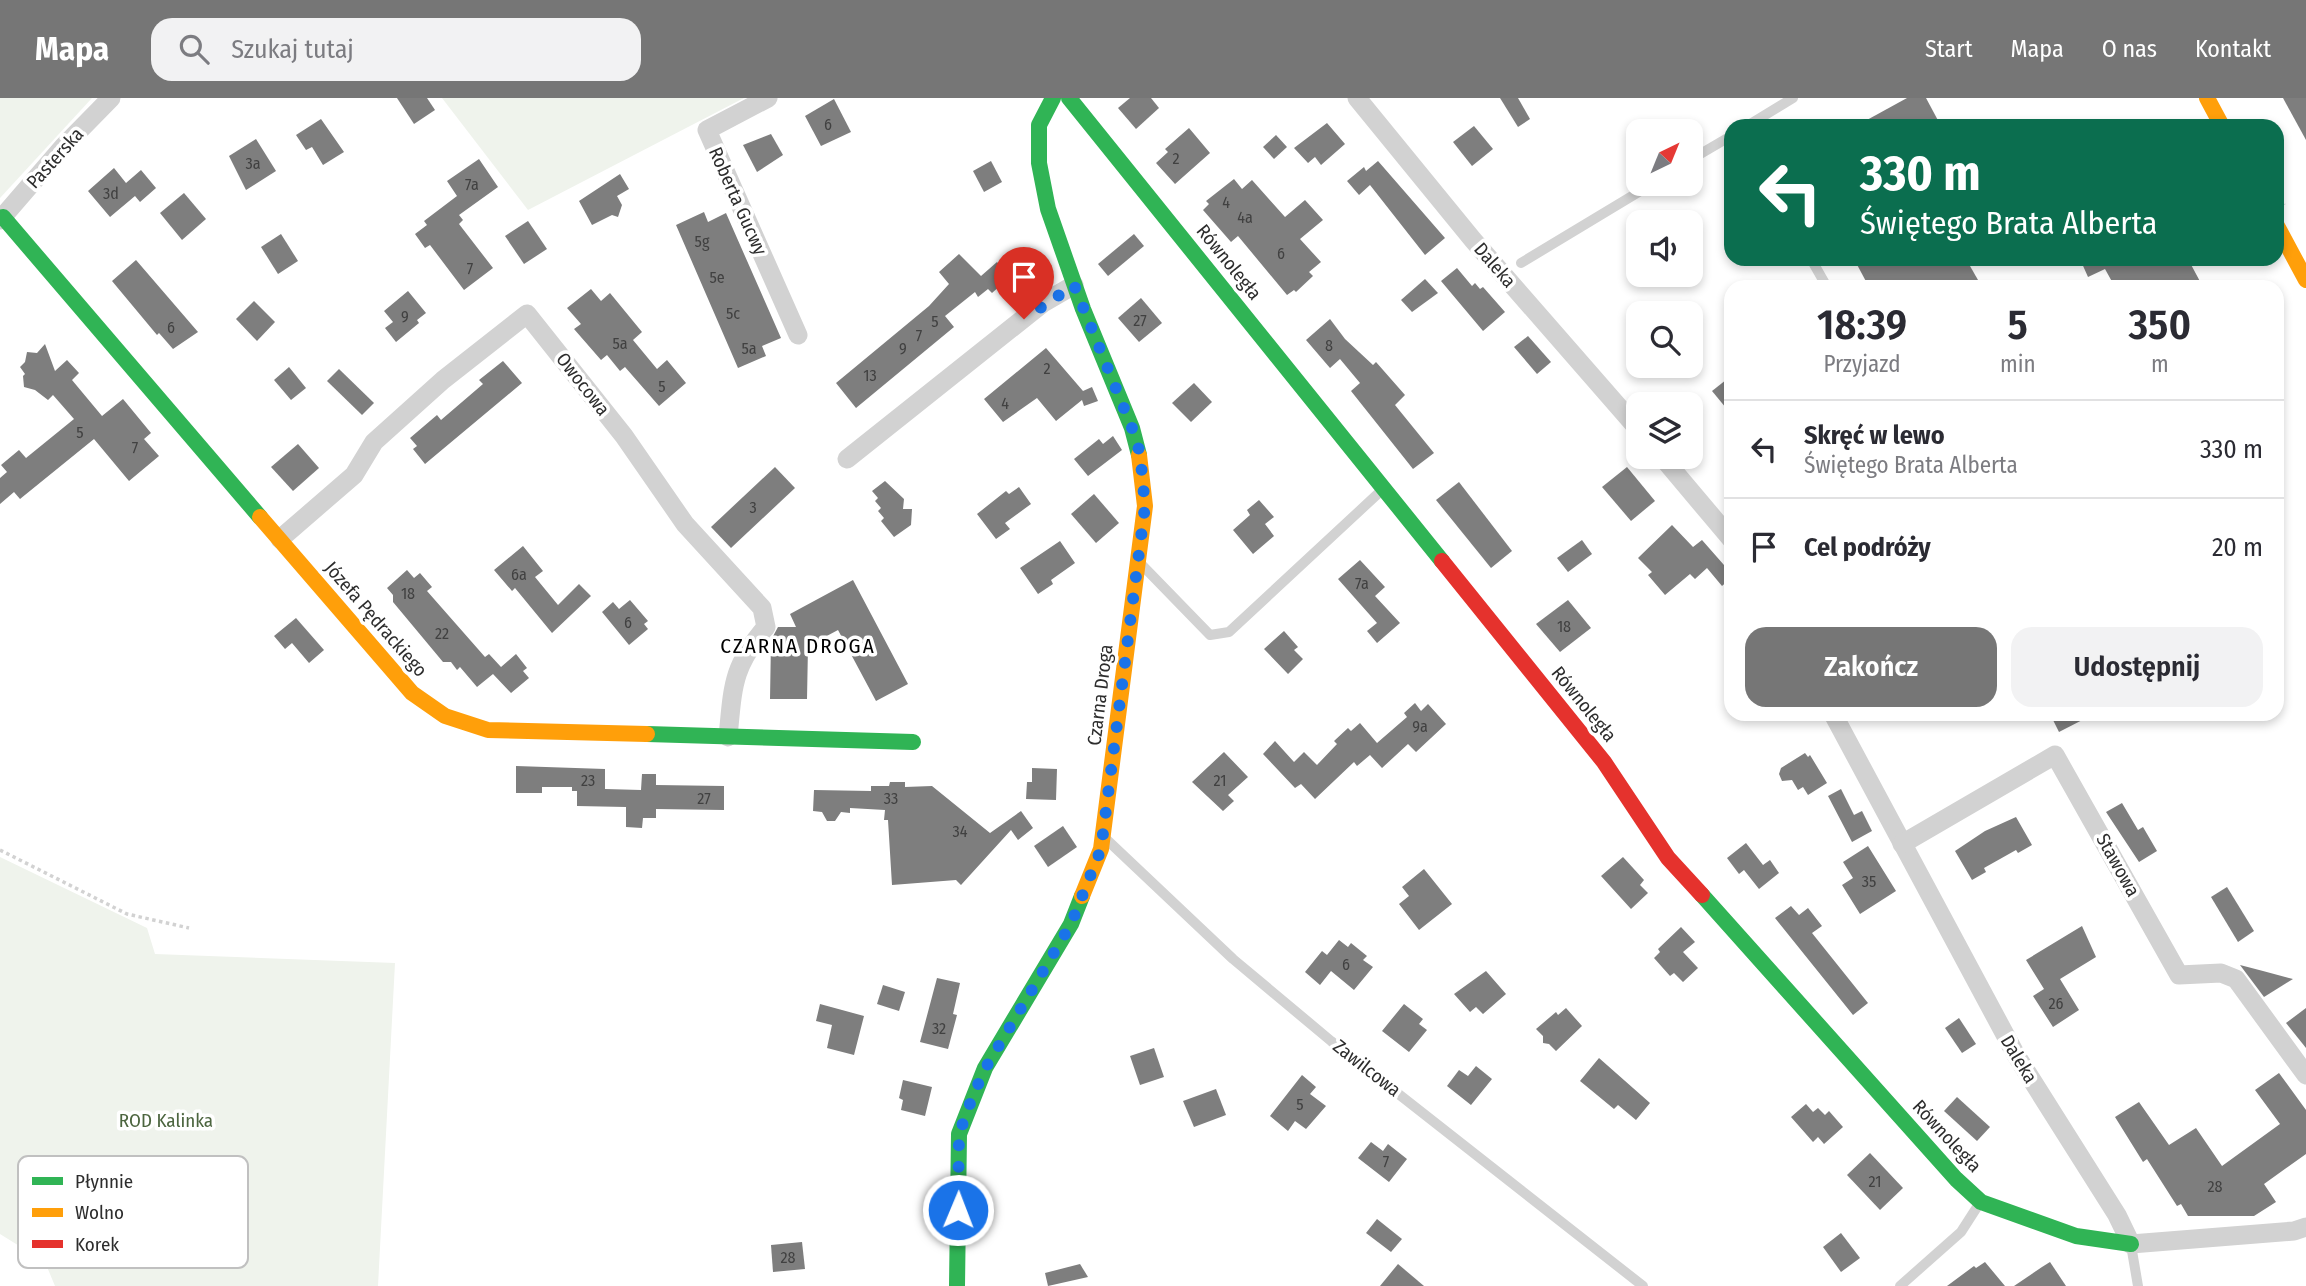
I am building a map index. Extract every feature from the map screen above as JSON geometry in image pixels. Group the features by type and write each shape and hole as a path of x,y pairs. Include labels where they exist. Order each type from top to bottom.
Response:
{"street":[{"name":"Pasterska","path":"2,218 63,147 111,98"},
{"name":"Roberta Gucwy","path":"768,98 707,130 798,335"},
{"name":"Czarna Droga","path":"957,1286 959,1134 985,1069 1071,924 1091,881 1103,836 1145,506 1140,453 1132,428 1074,285 1040,180 1037,130 1053,98"},
{"name":"Równoległa","path":"1069,98 1604,762 1668,858 1956,1179 1981,1202 2076,1236 2131,1244"},
{"name":"Daleka","path":"1357,98 1473,240 1626,415"},
{"path":"2207,98 2218,119"},
{"name":"Józefa Pędrackiego","path":"2,218 412,693 445,716 488,730 913,742"},
{"path":"2284,239 2306,280"},
{"path":"847,460 1043,303 1074,285"},
{"name":"Owocowa","path":"280,539 354,475 373,442 443,380 527,314 624,436 685,524 762,608 766,627 746,651 734,677 728,737"},
{"path":"1672,469 1724,531"},
{"name":"Daleka","path":"1837,721 2015,1055 2117,1215 2131,1244"},
{"name":"Stawowa","path":"1902,844 2055,755 2179,975 2221,973 2236,979 2306,1075"},
{"path":"2131,1244 2294,1231 2306,1227"}],"lane":[{"path":"1758,119 1793,98"},
{"path":"1703,152 1724,140"},
{"path":"1521,264 1632,196"},
{"path":"1138,562 1210,635 1229,632 1383,489"},
{"name":"Zawilcowa","path":"1103,836 1233,959 1331,1041 1643,1286"},
{"path":"1900,1286 1961,1232 1981,1202"},
{"path":"2131,1244 2138,1286"}],"path":[{"path":"0,850 127,914 189,928"}],"green space":[{"path":"0,98 92,98 0,198"},
{"path":"442,98 744,98 528,210"},
{"name":"ROD Kalinka","path":"0,857 147,928 155,954 395,963 378,1286 55,1286 48,1268 248,1268 248,1156 18,1156 18,1245 0,1234"}],"building":[{"path":"397,98 427,98 435,110 414,124"},
{"path":"1130,98 1151,98 1159,108 1136,129 1118,108"},
{"path":"1500,98 1518,98 1530,119 1518,127"},
{"path":"1907,98 1926,98 1937,119 1869,119"},
{"path":"2283,98 2306,98 2306,140"},
{"path":"834,99 851,132 821,146 805,116"},
{"path":"321,119 344,152 323,165 312,147 306,150 296,135"},
{"path":"1327,123 1345,144 1321,165 1315,157 1308,163 1294,148"},
{"path":"1474,126 1493,149 1472,166 1453,142"},
{"path":"1189,128 1210,153 1175,184 1156,163 1168,152 1165,149"},
{"path":"771,134 783,155 757,172 743,145"},
{"path":"1276,135 1287,147 1274,159 1263,147"},
{"path":"256,139 276,171 246,190 229,156"},
{"path":"479,159 498,187 459,215 463,220 459,224 493,268 464,290 430,245 425,248 415,234 427,225 424,221 457,196 447,181"},
{"path":"991,161 1002,182 984,192 973,171"},
{"path":"1378,161 1445,238 1425,255 1370,185 1359,195 1347,181 1364,167 1366,171"},
{"path":"114,168 126,183 141,170 156,188 140,202 135,196 110,217 88,191"},
{"path":"620,174 629,189 617,196 622,205 618,217 612,215 592,225 579,201"},
{"path":"1234,179 1242,189 1252,180 1285,217 1305,200 1323,220 1300,239 1321,262 1309,272 1313,276 1296,292 1294,290 1287,295 1238,236 1231,242 1203,210 1209,204 1206,201"},
{"path":"184,193 206,219 182,240 160,213"},
{"path":"704,212 708,222 726,213 781,338 762,346 766,356 738,368 676,225"},
{"path":"528,221 547,249 524,264 505,236"},
{"path":"281,234 298,261 278,274 261,247"},
{"path":"1134,234 1144,246 1108,276 1098,264"},
{"path":"959,254 981,276 997,262 1010,277 992,293 988,289 978,297 975,292 945,316 954,327 856,408 836,383 929,306 949,284 939,272"},
{"path":"136,260 198,332 173,349 159,333 157,335 112,281"},
{"path":"1858,266 1970,266 1978,280 1865,280"},
{"path":"2083,266 2192,266 2199,280 2111,280 2105,269 2088,277"},
{"path":"1457,268 1472,286 1475,283 1480,289 1483,287 1505,312 1483,331 1441,281"},
{"path":"1425,279 1438,293 1412,312 1401,300"},
{"path":"591,289 601,301 610,293 642,332 633,340 657,369 667,360 686,383 659,406 625,367 620,371 607,355 601,360 574,329 581,324 567,308"},
{"path":"408,291 426,313 417,320 419,323 396,342 385,328 393,322 384,311"},
{"path":"1141,298 1162,323 1139,342 1118,318"},
{"path":"254,301 275,322 257,341 236,319"},
{"path":"1330,319 1345,339 1373,365 1376,362 1405,395 1395,405 1434,453 1413,469 1351,391 1360,383 1340,359 1330,368 1306,340"},
{"path":"1528,336 1551,362 1537,374 1514,347"},
{"path":"45,344 55,371 67,360 79,373 72,380 102,416 123,399 151,433 144,439 159,456 129,481 94,439 20,499 14,492 0,504 0,478 7,472 1,465 19,450 26,458 74,419 53,395 48,400 35,390 24,387 25,374 20,367 25,362 27,352 37,353"},
{"path":"1046,348 1083,391 1092,387 1098,401 1084,406 1082,400 1056,421 1037,398 1003,422 984,399"},
{"path":"503,361 522,383 425,464 413,449 417,446 410,438 437,415 441,420 483,384 479,380"},
{"path":"289,367 306,388 291,400 274,380"},
{"path":"339,369 374,403 362,415 327,381"},
{"path":"1724,382 1724,406 1712,391"},
{"path":"1194,383 1212,402 1191,422 1172,403"},
{"path":"1113,436 1122,450 1088,476 1074,459 1099,439 1103,444"},
{"path":"298,444 319,468 293,491 271,467"},
{"path":"775,467 795,488 731,548 711,527"},
{"path":"1626,468 1655,501 1631,521 1602,487"},
{"path":"885,481 904,499 903,509 912,509 911,525 894,537 881,521 884,518 878,511 881,508 875,501 878,498 872,491"},
{"path":"1459,482 1512,551 1491,568 1436,500"},
{"path":"1019,487 1031,504 1005,523 1010,529 996,539 977,514 1006,491 1009,494"},
{"path":"1094,494 1119,523 1096,543 1071,514"},
{"path":"1259,500 1274,517 1265,524 1274,536 1253,554 1233,530 1250,515 1247,510"},
{"path":"1672,525 1693,547 1702,540 1724,565 1724,584 1722,586 1707,568 1695,579 1690,574 1665,595 1648,575 1652,572 1638,558"},
{"path":"1582,540 1592,554 1568,572 1557,558"},
{"path":"1060,541 1075,563 1051,580 1053,584 1038,594 1020,568"},
{"path":"523,546 543,571 535,577 558,605 579,584 591,596 552,633 515,588 512,591 494,570"},
{"path":"1360,560 1385,587 1375,596 1400,623 1377,643 1367,631 1377,623 1338,579"},
{"path":"407,570 414,578 420,573 432,587 427,591 485,657 489,654 501,667 516,654 527,668 523,671 529,678 511,693 493,674 477,687 460,667 457,670 451,662 443,662 393,602 393,595 387,588"},
{"path":"853,580 908,684 876,701 838,630 808,646 807,699 770,699 771,640 778,627 796,627 790,614"},
{"path":"630,600 648,621 644,624 648,629 629,645 602,612 613,602 619,609"},
{"path":"1568,600 1591,628 1560,652 1536,624"},
{"path":"296,618 324,650 309,663 292,643 285,649 274,636"},
{"path":"1284,631 1298,647 1294,650 1303,659 1288,674 1264,649"},
{"path":"1415,703 1421,711 1428,704 1446,724 1416,752 1408,744 1382,768 1370,755 1357,766 1354,762 1315,799 1301,784 1295,788 1263,754 1275,741 1294,762 1304,752 1317,765 1337,744 1334,741 1348,728 1351,731 1360,723 1377,743 1407,717 1404,713"},
{"path":"2054,721 2080,721 2059,732"},
{"path":"1224,752 1248,777 1228,795 1234,801 1223,811 1192,782"},
{"path":"1805,753 1808,757 1810,755 1827,783 1808,795 1803,787 1798,790 1792,780 1782,781 1779,774 1781,768"},
{"path":"516,766 605,769 605,789 641,790 642,774 656,774 656,785 724,786 724,810 656,809 656,818 643,818 642,828 626,827 626,807 577,806 577,791 572,791 572,787 542,787 542,793 516,793"},
{"path":"1032,768 1057,769 1056,800 1026,799 1027,782 1032,782"},
{"path":"890,782 905,782 905,787 932,786 990,833 1021,811 1033,828 1018,840 1011,830 961,885 956,880 892,885 885,810 850,808 850,813 841,812 835,821 827,821 822,812 813,811 814,790 871,791 871,786 889,786"},
{"path":"1841,789 1854,815 1862,811 1872,831 1852,842 1828,796"},
{"path":"2122,803 2138,830 2143,827 2157,851 2139,862 2106,812"},
{"path":"2016,817 2032,845 2018,853 2016,850 1984,868 1986,872 1972,880 1955,851 1985,831"},
{"path":"1063,826 1077,847 1048,867 1034,846"},
{"path":"1746,843 1763,865 1770,860 1779,873 1759,889 1744,870 1739,874 1727,858"},
{"path":"1868,846 1896,891 1860,914 1842,885 1853,878 1843,862"},
{"path":"1623,857 1644,880 1640,885 1648,893 1631,909 1601,876"},
{"path":"1424,869 1452,904 1419,930 1399,904 1409,896 1402,887"},
{"path":"2227,887 2254,931 2238,942 2211,897"},
{"path":"1791,906 1799,915 1808,908 1822,926 1812,933 1868,1003 1853,1015 1775,918"},
{"path":"2082,926 2096,957 2060,979 2079,1010 2053,1027 2033,996 2044,989 2026,960"},
{"path":"1681,927 1695,942 1683,952 1698,968 1683,982 1674,973 1670,976 1654,958 1660,952 1658,949"},
{"path":"1339,940 1348,947 1351,943 1367,956 1363,960 1373,967 1354,990 1331,971 1320,985 1305,972 1322,951 1327,955"},
{"path":"2240,965 2263,971 2293,979 2264,997"},
{"path":"1486,971 1506,994 1483,1014 1476,1007 1470,1012 1454,994"},
{"path":"937,978 960,983 953,1014 957,1015 948,1049 920,1042"},
{"path":"883,985 905,992 899,1011 877,1004"},
{"path":"820,1004 864,1016 854,1055 827,1048 832,1025 816,1021"},
{"path":"1404,1004 1423,1019 1419,1024 1427,1030 1409,1052 1382,1031"},
{"path":"1566,1008 1582,1026 1556,1051 1549,1044 1543,1043 1543,1036 1536,1029 1556,1012 1558,1015"},
{"path":"2306,1008 2306,1048 2286,1023"},
{"path":"1959,1018 1976,1044 1962,1053 1945,1028"},
{"path":"1154,1048 1164,1077 1140,1085 1130,1056"},
{"path":"1599,1058 1650,1103 1636,1120 1618,1105 1614,1109 1580,1081"},
{"path":"1476,1066 1492,1079 1471,1105 1447,1086 1459,1070 1468,1076"},
{"path":"2279,1073 2306,1110 2306,1154 2264,1184 2276,1202 2254,1216 2188,1216 2181,1204 2177,1206 2147,1159 2143,1162 2115,1117 2139,1102 2169,1145 2196,1128 2222,1166 2280,1124 2255,1090"},
{"path":"1302,1075 1316,1087 1310,1094 1326,1106 1306,1129 1295,1121 1288,1131 1270,1116"},
{"path":"903,1080 932,1087 925,1116 901,1110 903,1100 899,1098"},
{"path":"1216,1089 1226,1115 1194,1127 1183,1101"},
{"path":"1957,1097 1990,1127 1977,1141 1944,1111"},
{"path":"1806,1104 1813,1112 1818,1108 1825,1115 1829,1111 1843,1127 1824,1144 1818,1137 1813,1142 1791,1117"},
{"path":"1371,1142 1383,1151 1388,1144 1407,1159 1389,1182 1358,1158"},
{"path":"1870,1153 1903,1188 1880,1210 1847,1175"},
{"path":"1377,1219 1402,1239 1391,1252 1366,1233"},
{"path":"1841,1233 1860,1258 1841,1272 1823,1247"},
{"path":"802,1242 805,1269 773,1272 771,1245"},
{"path":"1985,1262 2005,1286 1947,1286 1974,1266 1976,1268"},
{"path":"2050,1262 2066,1286 2014,1286 2042,1267"},
{"path":"1080,1264 1088,1277 1048,1286 1045,1273"},
{"path":"1398,1264 1424,1286 1380,1286"}],"traffic: fast":[{"path":"1053,98 1039,125 1039,163 1048,209 1083,309 1132,428 1139,455"},
{"path":"1069,98 1442,561"},
{"path":"3,217 260,517"},
{"path":"647,734 913,742"},
{"path":"1702,895 1956,1179 1981,1202 2076,1236 2131,1244"},
{"path":"957,1286 959,1134 985,1068 1071,924 1082,896"}],"traffic: slow":[{"path":"2207,98 2218,119"},
{"path":"2284,239 2306,280"},
{"path":"1082,896 1101,849 1145,506 1139,455"},
{"path":"260,517 412,693 445,716 488,730 647,734"}],"traffic: jam":[{"path":"1442,561 1604,762 1668,858 1702,895"}],"district":[{"name":"CZARNA DROGA","path":"798,646"}],"route":[{"path":"958,1210 959,1134 972,1098 985,1069 1071,924 1091,881 1101,849 1145,506 1140,453 1132,428 1074,285 1043,303 1024,319"}]}
